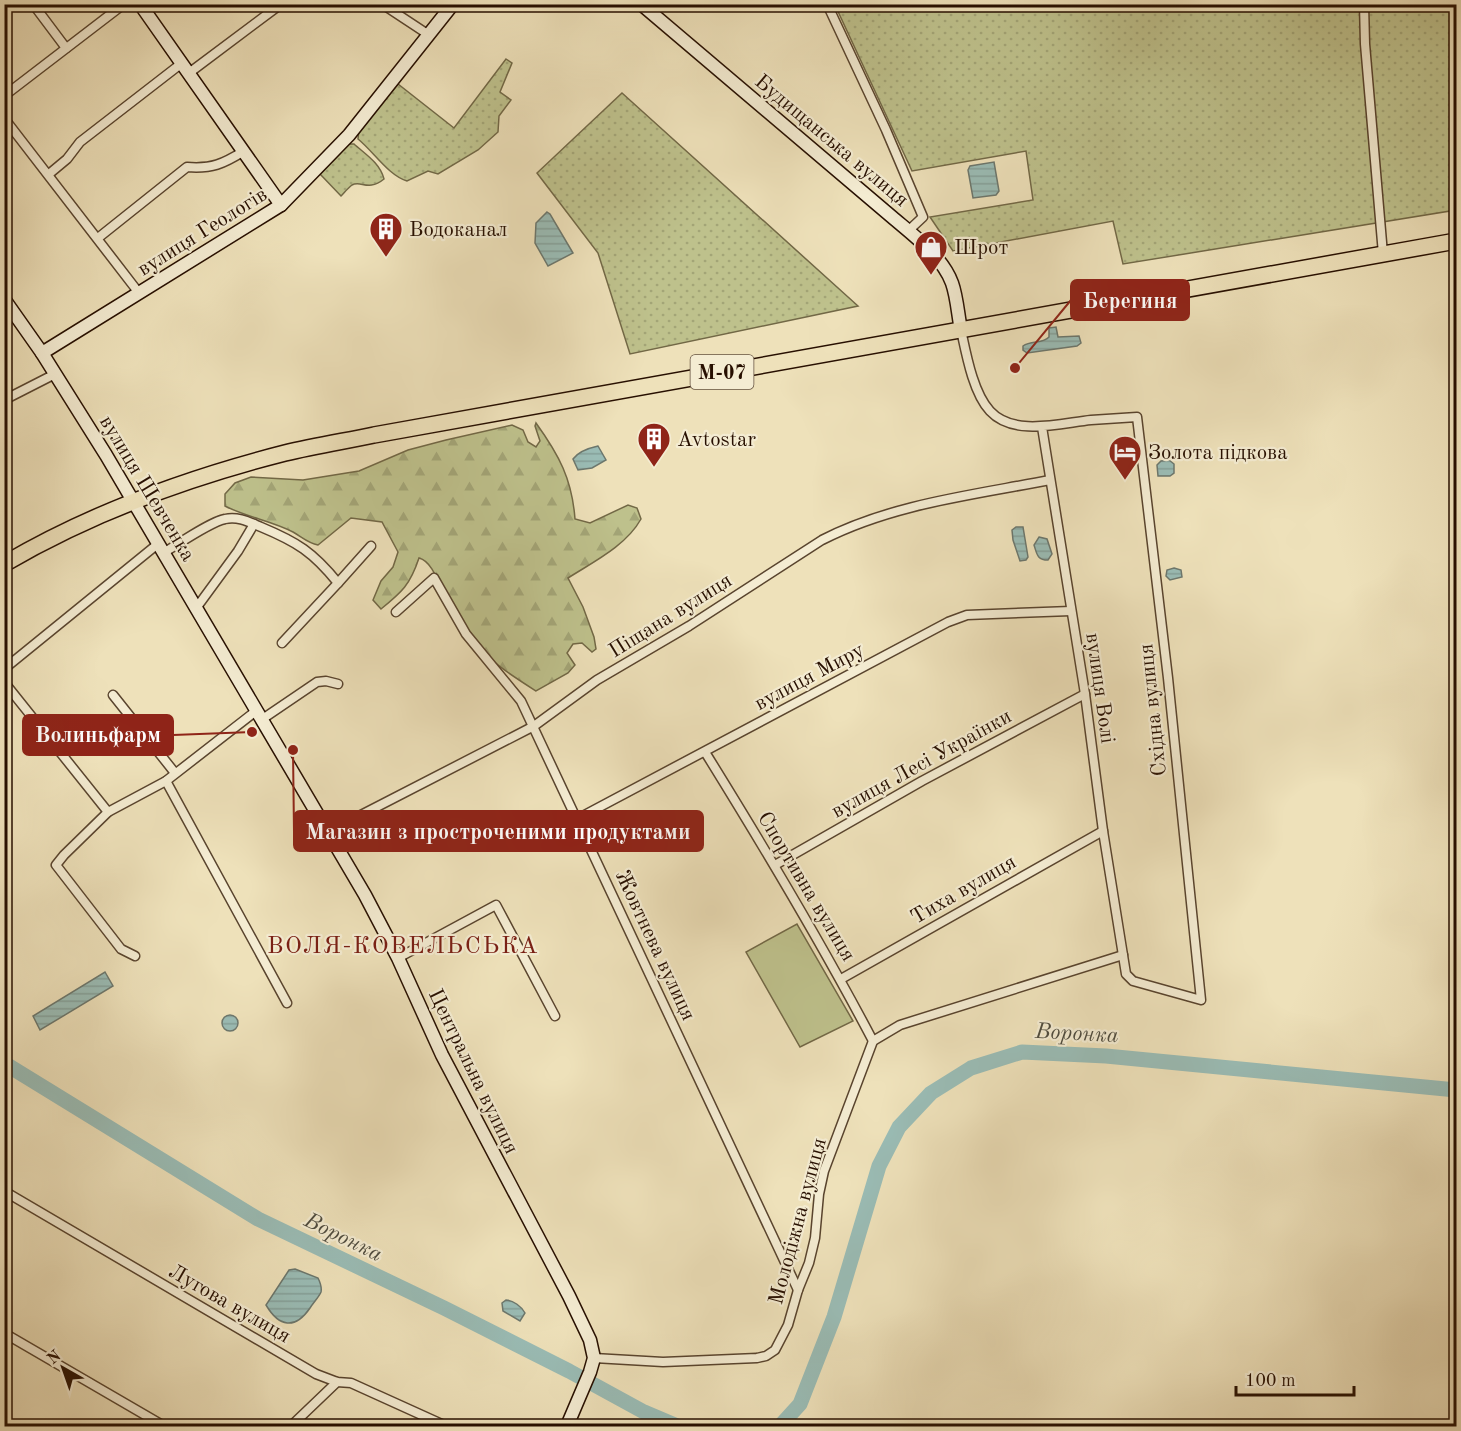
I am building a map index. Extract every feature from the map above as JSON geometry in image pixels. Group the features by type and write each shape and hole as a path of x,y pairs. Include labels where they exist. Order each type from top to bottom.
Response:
{"highway":[{"name":"М-07","path":"4,564 73,527 134,502 195,479 298,450 1456,241"}],"street":[{"path":"33,4 66,48"},
{"path":"4,96 124,4"},
{"path":"140,4 281,205"},
{"path":"49,174 67,159 80,142 281,4"},
{"path":"382,4 429,35"},
{"name":"вулиця Геологів","path":"42,353 281,205 349,135 453,4"},
{"name":"Будищанська вулиця","path":"641,4 908,231 946,270 953,285 961,330"},
{"path":"827,4 886,130 923,217 908,231"},
{"path":"1364,4 1365,44 1383,254"},
{"path":"4,118 139,293"},
{"path":"98,238 187,167 215,166 225,163 244,151"},
{"name":"вулиця Шевченка","path":"4,299 42,353 134,502 256,711"},
{"path":"961,330 969,366 979,393 989,410 1001,420 1042,427"},
{"path":"4,400 55,374"},
{"name":"Східна вулиця","path":"1042,427 1091,420 1137,417 1168,678 1201,1000"},
{"name":"вулиця Волі","path":"1042,427 1085,694 1103,831 1126,974 1133,981 1201,1000"},
{"name":"Піщана вулиця","path":"328,832 534,726 597,680 688,626 822,540 844,529 875,517 909,508 1050,480"},
{"path":"4,669 162,548 223,519 236,517 289,538 323,564 338,582"},
{"path":"197,607 238,551 254,524"},
{"path":"282,643 371,546"},
{"name":"Жовтнева вулиця","path":"396,612 434,578 466,634 514,691 534,726 798,1290"},
{"name":"вулиця Миру","path":"577,819 948,622 967,615 1071,610"},
{"path":"135,956 121,949 56,865 108,812 166,781 256,711 316,682 326,681 338,684"},
{"path":"4,682 108,812"},
{"name":"вулиця Лесі Українки","path":"775,865 922,781 1085,694"},
{"path":"113,695 175,774"},
{"name":"Центральна вулиця","path":"256,711 365,895 398,958 442,1055 569,1296 590,1340 594,1358"},
{"name":"Спортивна вулиця","path":"705,752 775,865 841,979 873,1041"},
{"path":"166,781 287,1003"},
{"name":"Тиха вулиця","path":"841,979 1103,831"},
{"path":"398,958 496,905 555,1016"},
{"path":"873,1041 900,1025 1123,955"},
{"name":"Молодіжна вулиця","path":"594,1358 663,1362 757,1358 766,1356 775,1350 788,1325 809,1263 815,1238 819,1194 824,1171 873,1041"},
{"name":"Лугова вулиця","path":"4,1191 316,1374 337,1382 351,1383 446,1426"},
{"path":"4,1334 164,1426"},
{"path":"567,1426 594,1358"},
{"path":"291,1426 337,1382"}],"green space":[{"path":"835,5 1456,5 1456,210 1123,264 1113,221 953,251 930,217 1033,200 1026,151 912,171"},
{"path":"506,59 512,63 500,92 511,100 499,116 498,132 478,150 438,174 428,171 407,181 400,178 387,169 358,139 359,129 398,84 454,128"},
{"path":"622,93 858,306 630,354 598,253 537,173"},
{"path":"348,144 354,144 372,159 384,179 374,185 352,185 341,196 320,174"},
{"path":"536,423 563,468 571,492 575,519 590,523 628,505 637,508 641,519 635,529 618,545 568,578 583,607 596,649 592,652 582,643 573,644 567,653 575,665 568,673 536,691 501,668 477,647 446,599 429,564 424,560 419,558 404,587 381,609 373,600 381,581 393,567 398,552 382,522 351,518 318,545 285,528 225,506 225,494 235,483 251,477 303,480 359,471 408,450 512,425 523,430 528,442 536,447 540,441"},
{"path":"797,924 853,1021 800,1047 746,952"}],"water":[{"path":"994,162 999,191 996,195 973,198 968,170 970,166"},
{"path":"547,212 573,253 548,266 535,243 536,223"},
{"path":"1056,327 1058,337 1079,336 1081,343 1077,346 1027,353 1023,350 1026,344 1049,337 1049,328"},
{"path":"598,446 606,460 592,468 578,470 573,459 578,454"},
{"path":"1169,460 1174,464 1174,473 1170,476 1158,476 1157,465 1161,461"},
{"path":"1016,527 1023,527 1028,557 1026,560 1020,561 1013,540 1012,530"},
{"path":"1039,537 1047,539 1052,554 1048,560 1040,558 1037,554 1034,545"},
{"path":"1174,568 1181,570 1182,577 1170,580 1166,576 1167,570"},
{"path":"105,972 113,986 40,1030 33,1016"},
{"path":"230,1015 238,1023 230,1031 222,1023"},
{"path":"295,1269 318,1278 321,1292 299,1320 287,1323 276,1318 266,1305 289,1270"},
{"path":"506,1300 520,1306 524,1311 520,1321 503,1311 502,1303"}],"waterway":[{"name":"Воронка","path":"780,1426 800,1404 834,1317 879,1166 899,1127 931,1093 971,1068 1022,1052 1106,1056 1456,1090"},
{"name":"Воронка","path":"4,1063 258,1219 444,1308 644,1412 677,1426"}],"place":[{"name":"Водоканал","path":"386,258"},
{"name":"Шрот","path":"931,276"},
{"name":"Берегиня","path":"1015,368"},
{"name":"Avtostar","path":"654,468"},
{"name":"Золота підкова","path":"1125,481"},
{"name":"Волиньфарм","path":"252,732"},
{"name":"Магазин з простроченими продуктами","path":"293,750"}],"district":[{"name":"ВОЛЯ-КОВЕЛЬСЬКА","path":"403,945"}]}
